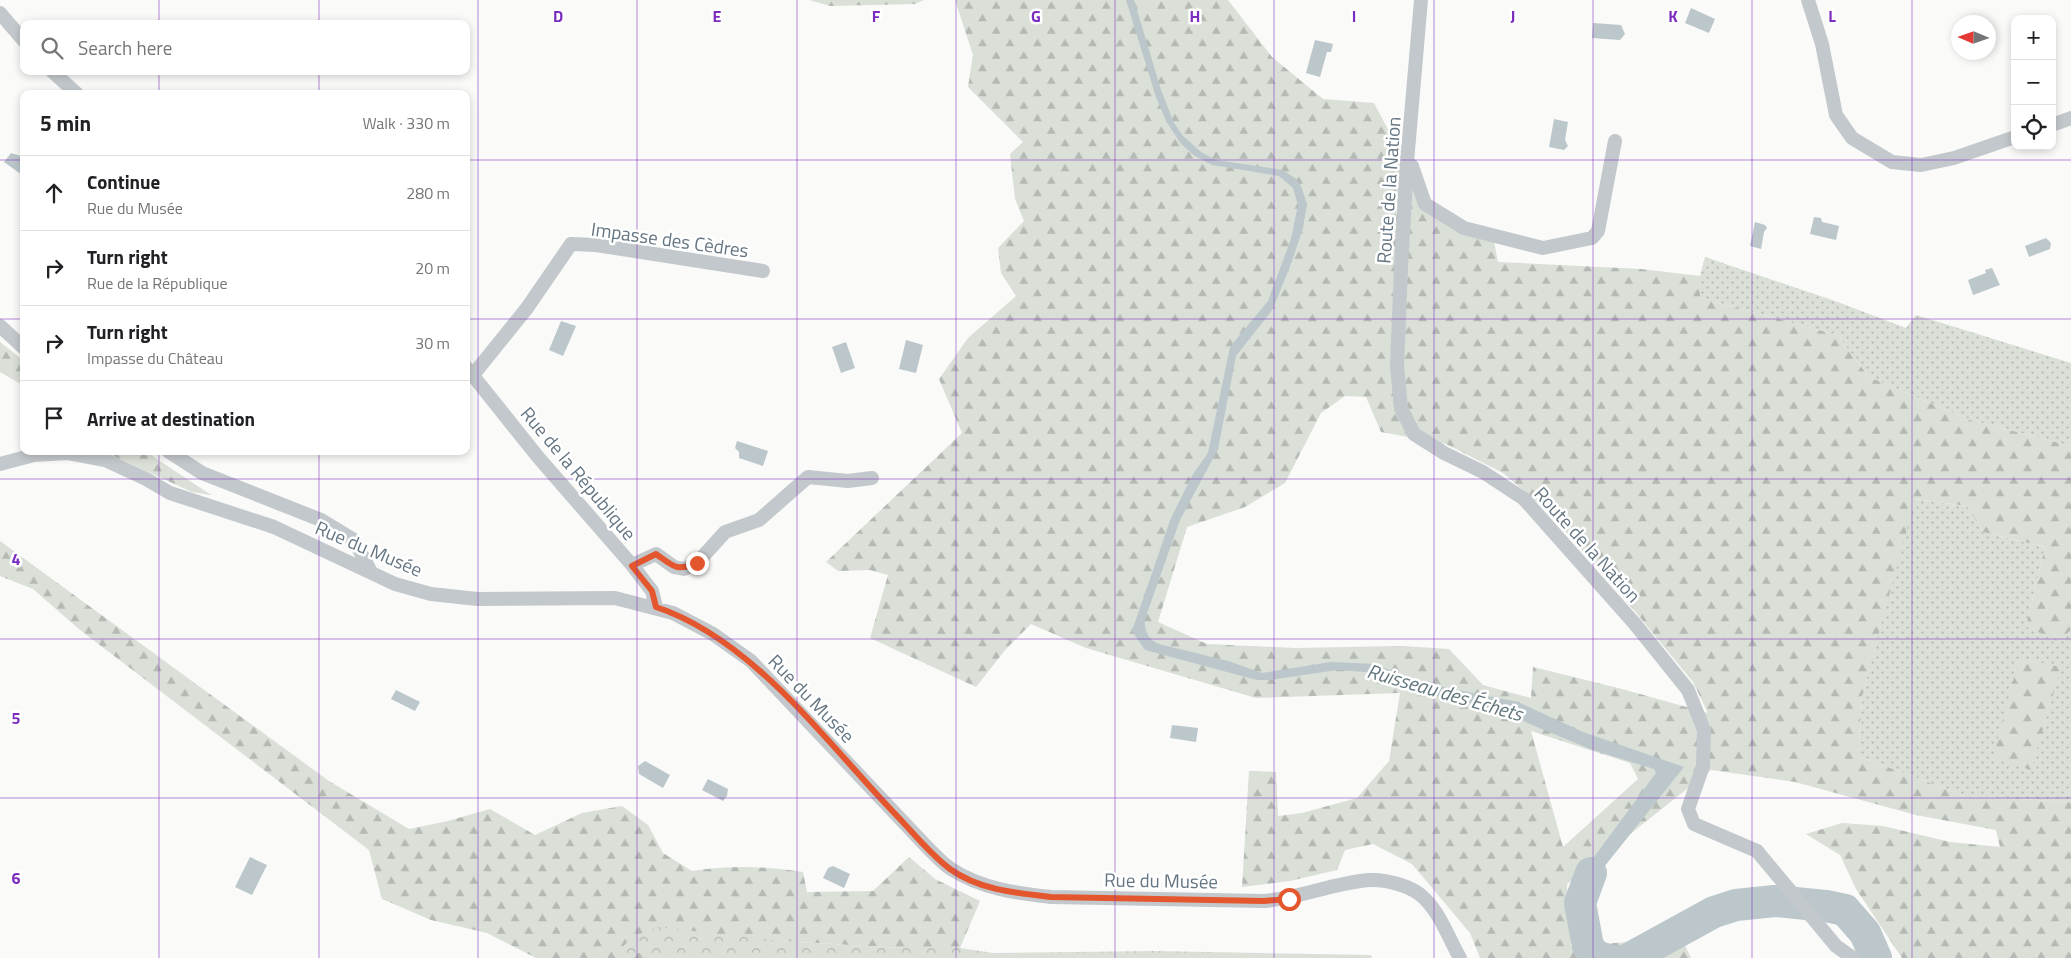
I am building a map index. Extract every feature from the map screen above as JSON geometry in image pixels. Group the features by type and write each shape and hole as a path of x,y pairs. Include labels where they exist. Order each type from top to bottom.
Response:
{"street":[{"name":"Route de la Nation","path":"1421,0 1407,162 1397,366 1401,408 1414,434 1444,453 1483,472 1524,500 1635,624 1688,690 1704,730 1703,766 1688,809 1694,824 1757,851 1805,909 1834,952 1853,958"},
{"path":"1808,0 1822,44 1836,115 1852,138 1892,162 1921,165 1954,158 2011,138"},
{"path":"0,14 20,36"},
{"path":"56,75 73,90"},
{"path":"2056,124 2071,118"},
{"path":"1407,162 1412,166 1425,204 1464,228 1543,248 1592,238 1598,231 1615,141"},
{"name":"Impasse des Cèdres","path":"470,371 527,308 572,244 596,245 763,271"},
{"path":"0,326 20,344"},
{"name":"Rue de la République","path":"470,371 538,457 652,591 656,607"},
{"name":"Rue du Musée","path":"0,464 34,455"},
{"name":"Rue du Musée","path":"79,455 105,460 146,478 170,493 274,527 395,584 431,594 477,599 615,598 656,607 673,613 713,634 751,661 926,846 951,869 982,885 1017,894 1051,897 1264,901 1289,899 1370,880 1405,886 1425,899 1441,922 1460,958"},
{"path":"174,455 202,473 321,520 354,540 371,572"},
{"path":"632,566 656,554 674,567 684,569 697,563 725,532 759,520 808,477 848,481 872,478"}],"green space":[{"path":"809,0 924,0 915,4 830,6"},
{"path":"955,0 1228,0 1272,57 1323,99 1374,103 1392,137 1441,215 1492,231 1498,262 1641,269 1700,276 1700,298 1837,335 1869,377 1970,420 2071,446 2071,630 2058,642 2026,626 2045,547 1983,532 1967,506 1915,499 1862,696 1858,756 1965,796 2071,802 2071,958 1902,958 1856,889 1840,855 1806,834 1842,823 1883,826 1950,842 2000,847 1996,830 1916,815 1795,782 1711,770 1567,884 1571,946 1644,941 1684,943 1691,958 1480,958 1470,933 1412,864 1373,844 1345,850 1337,870 1290,881 1242,887 1249,771 1276,772 1278,816 1302,813 1357,798 1389,761 1400,693 1256,698 1086,648 1031,624 1006,649 976,687 870,638 888,575 870,570 838,571 826,562 962,433 939,379 968,338 1016,296 1001,273 998,248 1024,221 1015,199 1010,154 1023,142 968,87 973,55","holes":["1345,396 1366,397 1381,432 1446,444 1503,473 1547,511 1614,586 1693,682 1708,713 1533,667 1531,698 1483,685 1449,649 1402,646 1295,648 1207,644 1158,622 1187,527 1245,507 1285,483 1321,413","1531,731 1630,763 1638,779 1563,847"]},
{"path":"1705,257 1835,301 1906,328 1916,315 2071,363 2071,446 1970,420 1869,377 1837,335 1700,298 1700,276"},
{"path":"0,342 20,358 20,384 0,372"},
{"path":"111,455 151,455 211,495 192,492"},
{"path":"1914,499 1967,506 1983,532 2045,547 2026,626 2058,642 2071,630 2071,802 1965,796 1858,756 1862,696"},
{"path":"0,541 329,781 409,829 448,821 490,809 535,835 582,813 622,806 648,825 663,853 692,871 734,867 789,870 803,872 807,892 873,891 909,857 935,879 980,901 960,948 902,948 779,941 728,958 536,958 487,933 431,920 382,899 369,850 80,630 33,589 0,576"},
{"path":"2019,658 2061,667 2031,770 1993,758"},
{"path":"658,927 779,941 902,948 960,948 993,953 1155,951 1371,955 1372,958 655,958 642,953 617,954 635,937"}],"water":[{"path":"1126,0 1134,0 1161,90 1174,123 1183,136 1201,152 1216,160 1283,170 1296,179 1301,186 1307,204 1303,228 1273,309 1236,356 1218,449 1180,520 1145,619 1145,627 1148,634 1152,640 1159,644 1228,661 1262,673 1331,662 1374,664 1423,683 1518,702 1583,732 1684,767 1600,872 1587,897 1586,916 1572,916 1572,892 1580,876 1656,773 1654,769 1590,749 1492,708 1418,692 1366,672 1337,670 1270,680 1257,680 1145,650 1132,631 1171,518 1193,474 1208,453 1230,347 1268,301 1291,239 1298,205 1293,188 1279,176 1212,165 1195,156 1181,144 1166,121 1156,97"},
{"path":"1691,8 1715,19 1709,33 1685,23"},
{"path":"1593,23 1621,25 1625,34 1620,40 1592,38"},
{"path":"1315,40 1333,44 1331,52 1327,52 1320,77 1306,73"},
{"path":"1554,119 1568,122 1565,140 1568,146 1564,150 1549,147"},
{"path":"11,153 20,156 20,174 4,162"},
{"path":"1814,217 1821,218 1822,222 1839,226 1836,240 1810,234"},
{"path":"1755,222 1765,225 1767,228 1764,232 1761,249 1750,246"},
{"path":"2046,238 2051,243 2050,249 2029,257 2025,246"},
{"path":"1992,268 2000,285 1973,295 1968,280 1986,273 1985,270"},
{"path":"561,321 576,326 563,356 549,350"},
{"path":"906,340 923,345 916,373 899,369"},
{"path":"846,342 855,368 841,373 832,347"},
{"path":"737,441 768,451 763,466 739,458 739,452 735,448"},
{"path":"396,690 420,702 415,711 391,699"},
{"path":"1172,725 1198,728 1196,742 1170,738"},
{"path":"645,761 670,775 663,788 639,774 638,766"},
{"path":"708,779 728,789 727,796 723,801 702,790"},
{"path":"250,857 267,865 252,895 235,887"},
{"path":"833,866 850,874 844,888 823,878 828,868"},
{"path":"1783,895 1793,908 1758,907 1719,916 1698,916 1724,904"},
{"path":"1811,896 1839,902 1857,915 1842,915 1826,911"},
{"path":"1574,929 1590,929 1598,938 1607,943 1628,945 1639,943 1675,929 1693,929 1642,958 1583,958"},
{"path":"1858,929 1867,929 1882,958 1873,958"}],"waterway":[{"name":"Ruisseau des Échets","path":"1591,873 1580,903 1588,946 1597,958"},
{"name":"Ruisseau des Échets","path":"1630,958 1714,912 1736,905 1775,901 1826,906 1845,910 1865,933 1876,958"}],"route":[{"path":"697,563 684,569 674,567 656,554 646,557 632,566 652,591 656,607 673,613 713,634 751,661 842,756 866,784 951,869 982,885 1017,894 1051,897 1264,901 1289,899"}]}
